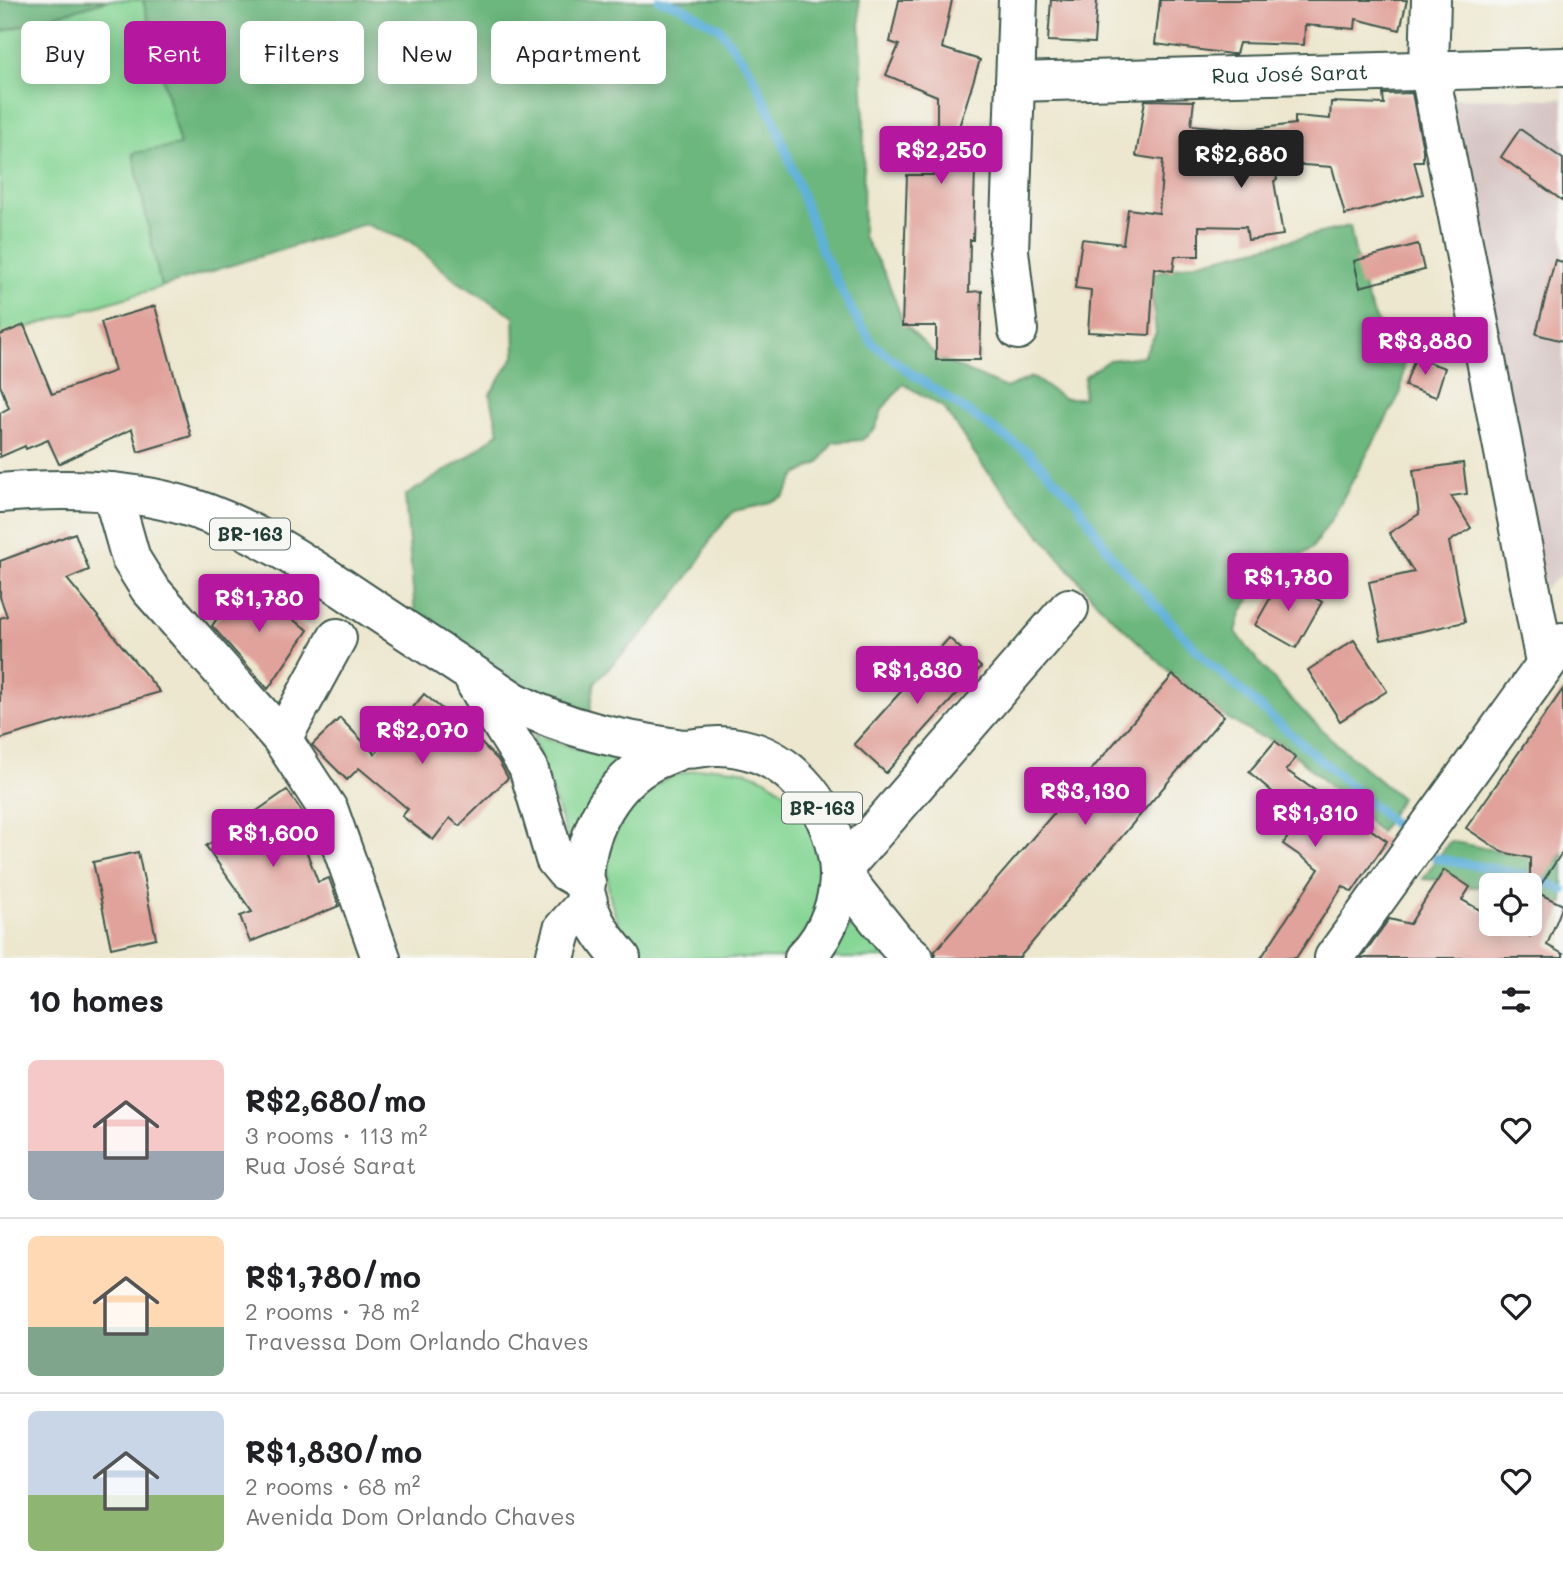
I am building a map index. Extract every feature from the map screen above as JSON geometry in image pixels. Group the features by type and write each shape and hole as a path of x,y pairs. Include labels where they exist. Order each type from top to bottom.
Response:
{"street":[{"path":"1018,0 1009,251 1018,330"},
{"path":"1334,958 1554,652 1429,68 1430,0"},
{"name":"Rua José Sarat","path":"1015,82 1429,68 1563,67"},
{"name":"BR-163","path":"0,494 64,489 112,492 196,509 270,544 319,572 515,702 572,728 682,749 720,746 745,750 757,753 791,772 817,799 834,834 840,872 833,912 815,948 804,958"},
{"path":"112,492 131,559 149,589 282,739 329,811 381,958"},
{"path":"915,958 895,942 840,872 1069,608"},
{"path":"282,739 337,638"},
{"name":"BR-163","path":"467,671 518,746 528,767 555,859 587,892"},
{"name":"BR-163","path":"621,958 604,938 587,892 587,860 596,822 617,789 646,765 682,749"},
{"path":"555,958 563,929 587,892"}],"shaded area":[{"path":"1448,98 1563,99 1563,573 1544,589"}],"green space":[{"path":"0,0 108,0 37,21 21,21 21,26 0,32"},
{"path":"108,0 143,0 148,21 124,21 124,84 164,84 180,146 133,154 161,287 0,336 0,32 21,26 21,84 110,84 110,21 37,21"},
{"path":"143,0 859,0 864,113 863,236 885,274 904,324 940,359 1006,388 1032,377 1063,398 1083,398 1085,376 1109,360 1143,356 1156,333 1150,274 1350,226 1362,283 1374,315 1404,366 1401,392 1331,520 1312,548 1261,583 1241,613 1236,632 1272,678 1312,721 1401,798 1380,832 1283,744 1254,734 1224,716 1173,675 1098,604 983,466 944,408 903,384 883,408 875,428 862,440 833,442 819,463 796,475 784,496 763,505 734,511 714,534 696,566 653,623 595,682 589,719 536,697 415,614 405,496 469,456 499,432 490,394 515,355 514,316 455,280 411,242 365,224 161,287 133,153 180,145 164,84 226,84 226,21 148,21"},
{"path":"532,734 600,756 636,759 572,852"},
{"path":"713,767 745,771 765,779 783,791 808,823 816,843 821,884 818,905 803,934 782,958 647,958 636,949 619,924 608,879 610,850 616,833 642,797 662,781"},
{"path":"1450,841 1555,863 1563,853 1563,905 1542,895 1542,873 1479,873 1479,887 1470,887 1444,870 1438,880 1423,879"},
{"path":"858,912 894,958 831,958"}],"building":[{"path":"899,0 952,0 942,48 980,60 958,130 990,129 990,166 975,167 973,240 970,240 969,292 982,291 980,360 936,360 936,326 902,326 907,175 937,175 937,96 886,75 899,45 890,42"},
{"path":"1051,0 1097,0 1094,43 1048,41"},
{"path":"1160,0 1407,0 1400,30 1356,19 1355,29 1305,25 1304,45 1239,43 1236,54 1231,54 1155,44"},
{"path":"1412,93 1423,150 1423,161 1414,161 1423,194 1345,215 1332,167 1275,163 1277,180 1274,181 1283,235 1248,240 1246,227 1199,226 1199,256 1175,256 1173,271 1154,268 1150,335 1088,332 1091,290 1075,288 1082,239 1123,244 1128,209 1159,213 1163,160 1136,156 1145,100 1194,101 1191,125 1246,130 1295,124 1295,116 1330,119 1331,102 1384,104 1383,94"},
{"path":"1520,129 1563,159 1563,201 1501,157"},
{"path":"1418,244 1424,270 1360,287 1354,261"},
{"path":"1555,260 1563,262 1563,341 1536,334"},
{"path":"155,306 191,436 138,452 132,429 59,464 48,440 0,457 0,413 9,408 0,385 0,335 24,325 52,394 115,371 101,322"},
{"path":"1415,358 1445,368 1436,397 1405,386"},
{"path":"1463,463 1467,494 1451,496 1471,528 1449,542 1465,622 1381,640 1369,582 1414,572 1389,533 1419,514 1413,470"},
{"path":"75,533 89,570 67,579 160,692 0,739 0,618 7,616 0,597 0,561"},
{"path":"1281,579 1322,602 1296,648 1255,625"},
{"path":"240,584 308,630 268,689 212,626"},
{"path":"949,638 981,667 886,773 854,744"},
{"path":"1354,640 1387,691 1340,721 1308,670"},
{"path":"1173,675 1224,716 1019,958 935,958 935,951"},
{"path":"1563,689 1563,851 1542,883 1542,873 1530,873 1530,858 1502,852 1466,828"},
{"path":"424,694 498,760 508,778 459,826 450,818 433,840 402,816 408,809 359,768 347,780 312,745 340,718 375,754"},
{"path":"1275,741 1296,758 1286,770 1387,841 1352,892 1343,886 1296,958 1261,958 1319,869 1283,844 1302,817 1249,772"},
{"path":"287,790 307,819 297,826 318,882 329,878 339,906 250,942 240,916 252,912 206,846"},
{"path":"138,852 156,938 111,948 93,862"},
{"path":"1444,870 1470,887 1462,900 1479,909 1479,936 1542,936 1542,895 1563,905 1547,945 1563,954 1563,958 1361,958 1389,919 1410,924"}],"waterway":[{"path":"659,0 680,6 719,28 750,70 776,124 822,251 854,315 872,343 909,372 1029,453 1075,500 1113,558 1207,661 1401,830"},
{"path":"1436,858 1535,877 1563,890"}]}
